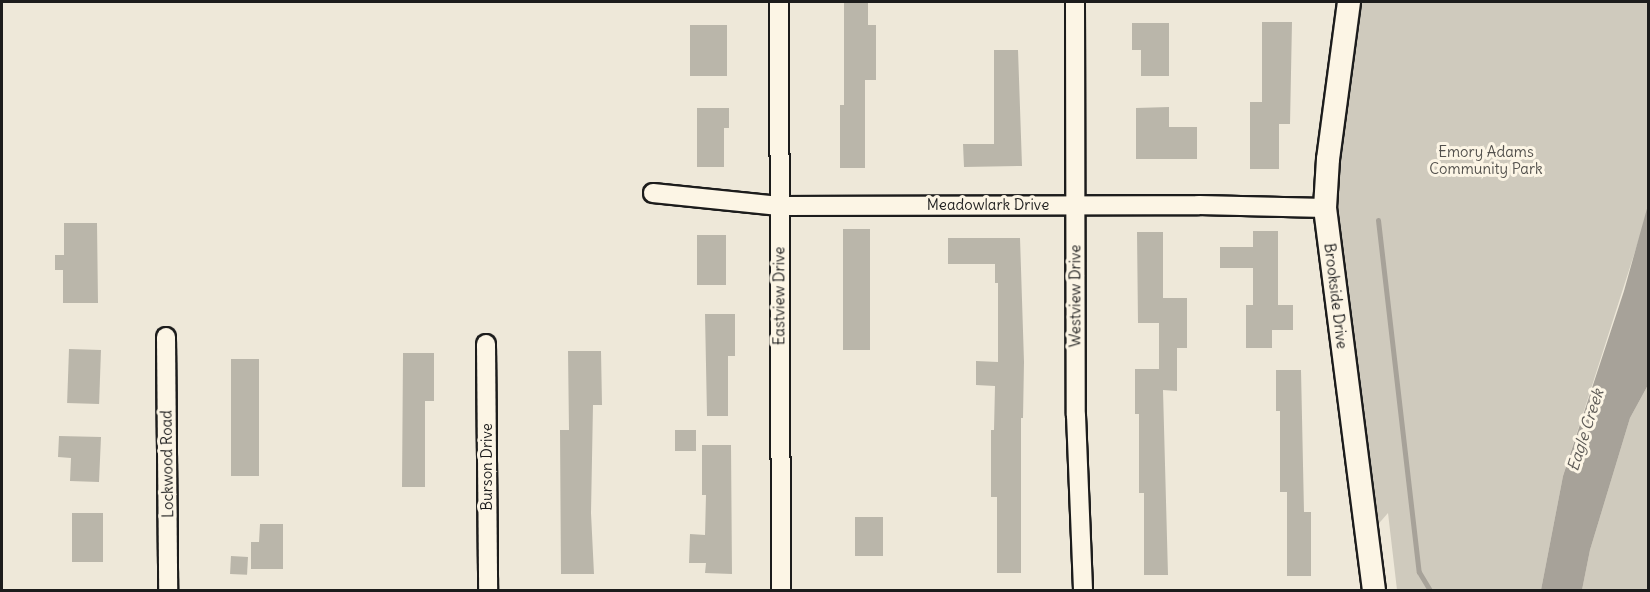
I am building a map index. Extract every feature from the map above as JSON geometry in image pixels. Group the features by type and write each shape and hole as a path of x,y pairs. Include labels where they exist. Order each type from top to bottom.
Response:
{"street":[{"name":"Eastview Drive","path":"779,2 781,591"},
{"name":"Westview Drive","path":"1075,2 1076,415 1083,591"},
{"name":"Brookside Drive","path":"1349,2 1328,159 1325,208 1374,591"},
{"name":"Meadowlark Drive","path":"653,193 779,206 1074,205 1325,208"},
{"name":"Lockwood Road","path":"166,338 168,591"},
{"name":"Burson Drive","path":"486,344 488,591"}],"green space":[{"name":"Emory Adams Community Park","path":"1348,2 1648,2 1648,211 1563,476 1541,590 1397,590 1388,513 1367,537 1325,208"},
{"path":"1648,385 1648,590 1582,590 1590,550 1630,418"}],"water":[{"name":"Eagle Creek","path":"1648,205 1648,385 1630,418 1590,550 1582,590 1541,590 1563,476 1624,291"}],"building":[{"path":"844,2 868,2 868,25 876,25 876,80 865,80 865,168 840,168 840,105 844,105"},
{"path":"1262,22 1292,22 1290,124 1279,124 1279,169 1250,169 1250,102 1262,102"},
{"path":"1132,23 1169,23 1169,76 1141,76 1141,50 1132,50"},
{"path":"690,25 727,25 727,76 690,76"},
{"path":"994,50 1018,50 1022,166 964,167 963,144 994,144"},
{"path":"1169,107 1169,127 1197,127 1197,159 1136,159 1136,108"},
{"path":"697,108 729,108 729,128 724,128 724,167 697,167"},
{"path":"64,223 97,223 98,303 63,303 63,270 55,270 55,255 64,255"},
{"path":"843,229 870,229 870,350 843,350"},
{"path":"1253,231 1278,231 1278,305 1293,305 1293,330 1272,330 1272,348 1246,348 1246,305 1253,305 1253,268 1220,268 1220,247 1253,247"},
{"path":"1137,232 1163,232 1163,298 1187,298 1187,348 1177,348 1177,391 1163,390 1168,575 1144,575 1144,493 1139,493 1139,414 1135,414 1135,369 1159,369 1159,323 1138,323"},
{"path":"697,235 726,235 726,285 697,285"},
{"path":"948,238 1020,238 1024,362 1023,418 1021,418 1021,573 997,573 997,497 991,497 991,430 994,430 995,386 976,385 976,361 998,362 998,283 995,283 995,264 948,264"},
{"path":"705,314 735,314 735,356 728,356 728,416 707,416"},
{"path":"69,349 101,350 99,404 67,403"},
{"path":"568,351 601,351 602,405 593,405 591,513 594,574 561,574 560,430 569,430"},
{"path":"403,353 434,353 434,401 425,401 425,487 402,487"},
{"path":"231,359 259,359 259,476 231,476"},
{"path":"1276,370 1301,370 1304,512 1311,512 1311,576 1287,576 1287,492 1280,492 1280,411 1276,411"},
{"path":"675,430 696,430 696,451 675,451"},
{"path":"59,436 101,437 99,482 70,481 71,458 58,457"},
{"path":"702,445 731,445 732,574 705,573 706,563 689,563 690,534 705,535 706,495 702,495"},
{"path":"72,513 103,513 103,562 72,562"},
{"path":"855,517 883,517 883,556 855,556"},
{"path":"260,524 283,524 283,569 251,569 251,542 259,542"},
{"path":"231,556 248,557 247,575 230,574"}],"waterway":[{"path":"1378,220 1419,572 1430,590"}]}
